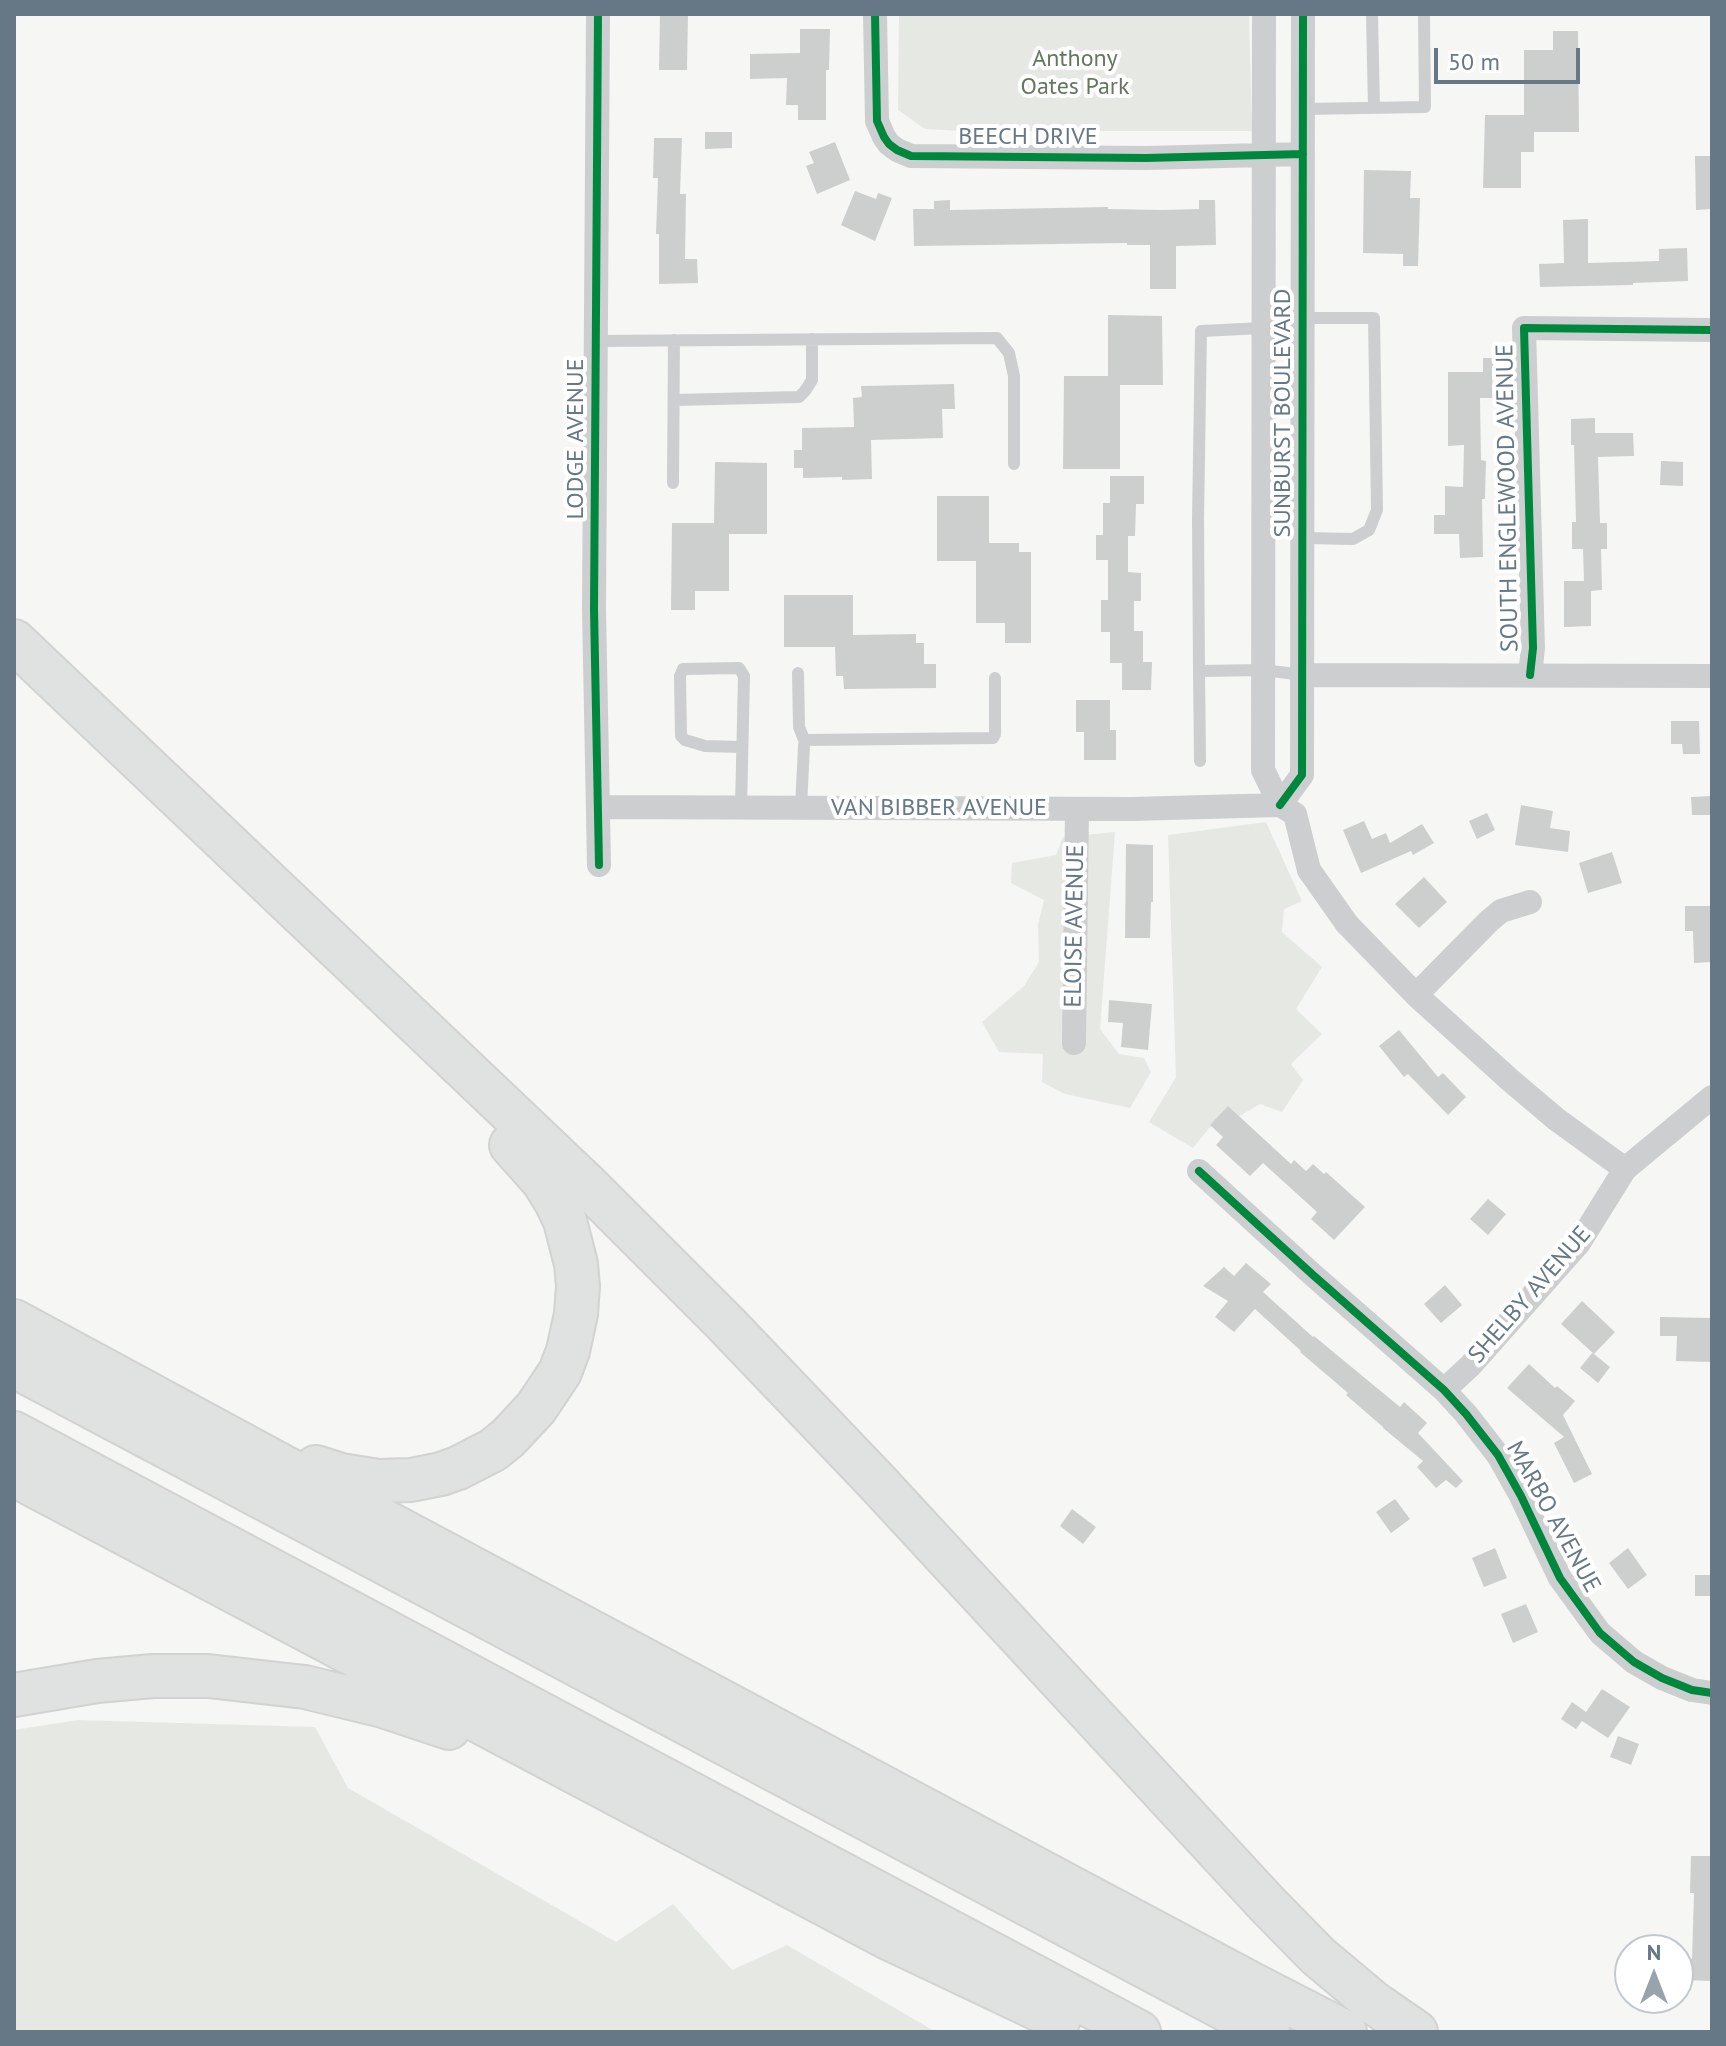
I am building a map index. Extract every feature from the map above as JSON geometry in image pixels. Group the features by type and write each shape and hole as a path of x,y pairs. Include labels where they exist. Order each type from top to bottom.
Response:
{"highway":[{"path":"14,641 589,1187 876,1481 1267,1904 1318,1956 1374,2003 1416,2032"},
{"path":"14,672 526,1161 543,1181 565,1221 576,1264 576,1314 560,1372 522,1425 508,1438 493,1450 441,1474 394,1481 341,1475 274,1451 129,1383"},
{"path":"14,1321 1345,2032"},
{"path":"14,1366 1268,2032"},
{"path":"14,1433 1139,2032"},
{"path":"14,1475 886,1937 1088,2032"},
{"path":"14,1695 84,1682 153,1676 208,1676 305,1687 395,1710 582,1775"}],"street":[{"name":"LODGE AVENUE","path":"598,14 594,609 599,865"},
{"name":"BEECH DRIVE","path":"875,14 877,121 889,144 911,156 1146,158 1303,154"},
{"name":"SUNBURST BOULEVARD","path":"1264,14 1263,770 1280,805 1302,775 1303,14"},
{"name":"SOUTH ENGLEWOOD AVENUE","path":"1530,675 1533,648 1524,328 1712,330"},
{"path":"1304,675 1712,676"},
{"path":"1280,805 1295,814 1309,870 1347,924 1416,995 1556,1119 1625,1169"},
{"name":"VAN BIBBER AVENUE","path":"598,807 1132,809 1280,805"},
{"name":"ELOISE AVENUE","path":"1074,1043 1077,809"},
{"path":"1416,995 1501,911 1530,902"},
{"name":"SHELBY AVENUE","path":"1444,1390 1470,1366 1579,1243 1625,1169 1712,1097"},
{"name":"MARBO AVENUE","path":"1199,1171 1444,1390 1466,1414 1498,1455 1560,1578 1600,1633 1634,1662 1662,1678 1692,1690 1712,1693"}],"lane":[{"path":"1372,14 1374,108"},
{"path":"1303,109 1425,107 1424,14"},
{"path":"1303,318 1374,318 1377,510 1369,530 1353,539 1303,538"},
{"path":"1200,761 1198,519 1201,331 1263,328"},
{"path":"596,341 997,338 1009,353 1014,376 1014,464"},
{"path":"674,400 799,397 812,380 812,339"},
{"path":"673,483 674,340"},
{"path":"741,808 744,676 739,668 683,669 680,676 681,736 705,746 742,747"},
{"path":"1199,671 1263,670 1304,675"},
{"path":"798,673 797,711 805,742 801,807"},
{"path":"805,742 993,738 995,678"}],"green space":[{"name":"Anthony Oates Park","path":"899,14 1249,14 1252,131 925,129 898,110"},
{"path":"1266,822 1302,901 1284,909 1282,932 1322,967 1296,1009 1322,1034 1291,1064 1303,1080 1282,1112 1260,1104 1238,1117 1220,1115 1193,1148 1149,1122 1176,1077 1168,835"},
{"path":"1115,832 1100,1029 1119,1054 1144,1058 1151,1072 1130,1108 1065,1094 1042,1082 1043,1054 999,1052 982,1022 1024,986 1039,962 1038,925 1044,900 1011,883 1012,863 1056,855 1063,837"},
{"path":"78,1720 315,1727 348,1788 616,1942 673,1904 732,1970 787,1945 936,2032 14,2032 14,1730"}],"building":[{"path":"660,14 688,14 687,70 659,70"},
{"path":"800,29 830,29 826,120 798,120 798,105 786,105 787,78 750,79 750,54 800,53"},
{"path":"1553,31 1578,31 1579,132 1534,132 1534,152 1521,152 1521,188 1483,188 1485,115 1524,115 1524,50 1553,50"},
{"path":"705,132 732,132 732,148 705,149"},
{"path":"654,138 682,138 680,194 686,194 685,259 697,259 698,283 659,284 659,234 656,234 658,178 653,178"},
{"path":"835,142 850,180 817,194 806,166 814,163 809,152"},
{"path":"1695,156 1712,156 1712,209 1696,210"},
{"path":"1364,170 1411,171 1410,198 1420,198 1418,266 1403,266 1403,254 1363,253"},
{"path":"855,191 876,199 878,193 892,198 875,241 841,225"},
{"path":"950,200 950,210 1108,207 1163,210 1199,209 1199,200 1215,200 1216,245 1176,246 1176,289 1150,289 1150,245 914,246 913,209 934,209 934,201"},
{"path":"1588,219 1588,263 1659,261 1659,249 1687,248 1688,281 1540,287 1539,264 1564,263 1563,220"},
{"path":"1108,315 1162,316 1163,385 1120,385 1120,469 1063,469 1064,376 1108,376"},
{"path":"1483,358 1499,358 1499,373 1492,373 1493,398 1480,398 1481,460 1486,461 1485,499 1482,499 1483,557 1460,558 1459,534 1434,534 1434,515 1445,515 1445,486 1463,487 1464,445 1448,446 1448,372 1483,372"},
{"path":"954,384 955,409 942,409 943,438 871,440 872,479 803,478 803,468 794,468 794,450 802,450 802,428 854,427 853,398 862,397 861,386"},
{"path":"1595,418 1595,433 1633,433 1634,456 1598,457 1600,523 1607,523 1607,549 1601,549 1602,590 1591,591 1591,626 1564,627 1564,581 1584,581 1583,549 1572,549 1572,522 1576,522 1571,419"},
{"path":"1661,461 1683,462 1683,486 1660,485"},
{"path":"715,462 767,463 767,534 729,534 729,591 695,591 695,610 671,610 672,523 714,523"},
{"path":"1110,476 1144,476 1144,504 1136,504 1135,536 1128,536 1128,572 1141,573 1141,601 1134,601 1134,631 1143,631 1143,662 1152,662 1151,690 1122,690 1122,663 1110,663 1110,632 1101,632 1101,600 1108,600 1108,560 1096,560 1096,535 1103,535 1103,503 1110,503"},
{"path":"937,496 989,496 989,543 1019,543 1019,552 1031,552 1031,643 1005,643 1005,623 976,623 976,561 937,561"},
{"path":"784,595 853,595 853,635 916,634 916,643 924,643 924,664 936,664 936,688 844,689 843,676 836,676 835,647 784,647"},
{"path":"1076,700 1110,700 1110,730 1116,730 1116,760 1084,760 1084,732 1076,732"},
{"path":"1671,721 1699,721 1700,754 1683,754 1682,744 1671,744"},
{"path":"1712,796 1712,815 1692,815 1691,797"},
{"path":"1521,805 1553,811 1550,828 1570,831 1568,852 1515,845"},
{"path":"1487,813 1495,830 1477,839 1469,821"},
{"path":"1364,821 1372,839 1386,833 1390,843 1422,824 1434,843 1413,855 1411,851 1361,873 1343,830"},
{"path":"1126,844 1153,845 1150,938 1125,938"},
{"path":"1612,852 1622,883 1588,893 1579,863"},
{"path":"1424,877 1447,902 1419,928 1395,904"},
{"path":"1685,906 1711,906 1712,962 1694,963 1693,931 1685,931"},
{"path":"1109,1000 1152,1004 1148,1050 1121,1047 1123,1023 1108,1022"},
{"path":"1399,1030 1438,1077 1443,1073 1466,1097 1448,1115 1408,1074 1404,1077 1379,1046"},
{"path":"1228,1106 1291,1164 1294,1160 1306,1171 1313,1164 1365,1207 1334,1240 1311,1219 1317,1212 1263,1163 1250,1176 1216,1145 1223,1137 1210,1125"},
{"path":"1488,1199 1506,1214 1488,1235 1470,1219"},
{"path":"1246,1263 1271,1284 1263,1292 1313,1337 1400,1407 1404,1402 1427,1423 1418,1433 1463,1481 1456,1488 1446,1480 1436,1488 1417,1467 1423,1461 1346,1395 1348,1393 1255,1309 1234,1332 1215,1317 1228,1301 1203,1286 1224,1267 1234,1276"},
{"path":"1445,1285 1462,1305 1441,1323 1424,1304"},
{"path":"1582,1301 1615,1332 1594,1354 1561,1324"},
{"path":"1660,1317 1712,1318 1712,1362 1676,1361 1677,1336 1660,1336"},
{"path":"1592,1353 1610,1367 1598,1383 1580,1368"},
{"path":"1529,1364 1555,1388 1557,1386 1575,1401 1563,1415 1592,1474 1574,1483 1554,1443 1564,1437 1507,1388"},
{"path":"1395,1499 1410,1519 1391,1533 1376,1512"},
{"path":"1072,1509 1096,1527 1083,1544 1060,1526"},
{"path":"1495,1548 1507,1578 1484,1587 1472,1558"},
{"path":"1628,1548 1647,1575 1628,1589 1609,1563"},
{"path":"1695,1575 1712,1575 1712,1596 1695,1596"},
{"path":"1526,1604 1538,1632 1513,1643 1501,1614"},
{"path":"1602,1689 1630,1707 1608,1738 1582,1721 1576,1729 1561,1719 1572,1702 1586,1712"},
{"path":"1618,1736 1639,1744 1631,1765 1610,1757"},
{"path":"1691,1856 1712,1856 1712,1981 1694,1980 1694,1893 1690,1893"}],"cycle path":[{"path":"598,14 594,609 599,865"},
{"path":"875,14 877,121 889,144 911,156 1146,158 1303,154"},
{"path":"1280,805 1302,775 1303,14"},
{"path":"1530,675 1533,648 1524,328 1712,330"},
{"path":"1199,1171 1444,1390 1466,1414 1498,1455 1560,1578 1600,1633 1634,1662 1662,1678 1692,1690 1712,1693"}]}
